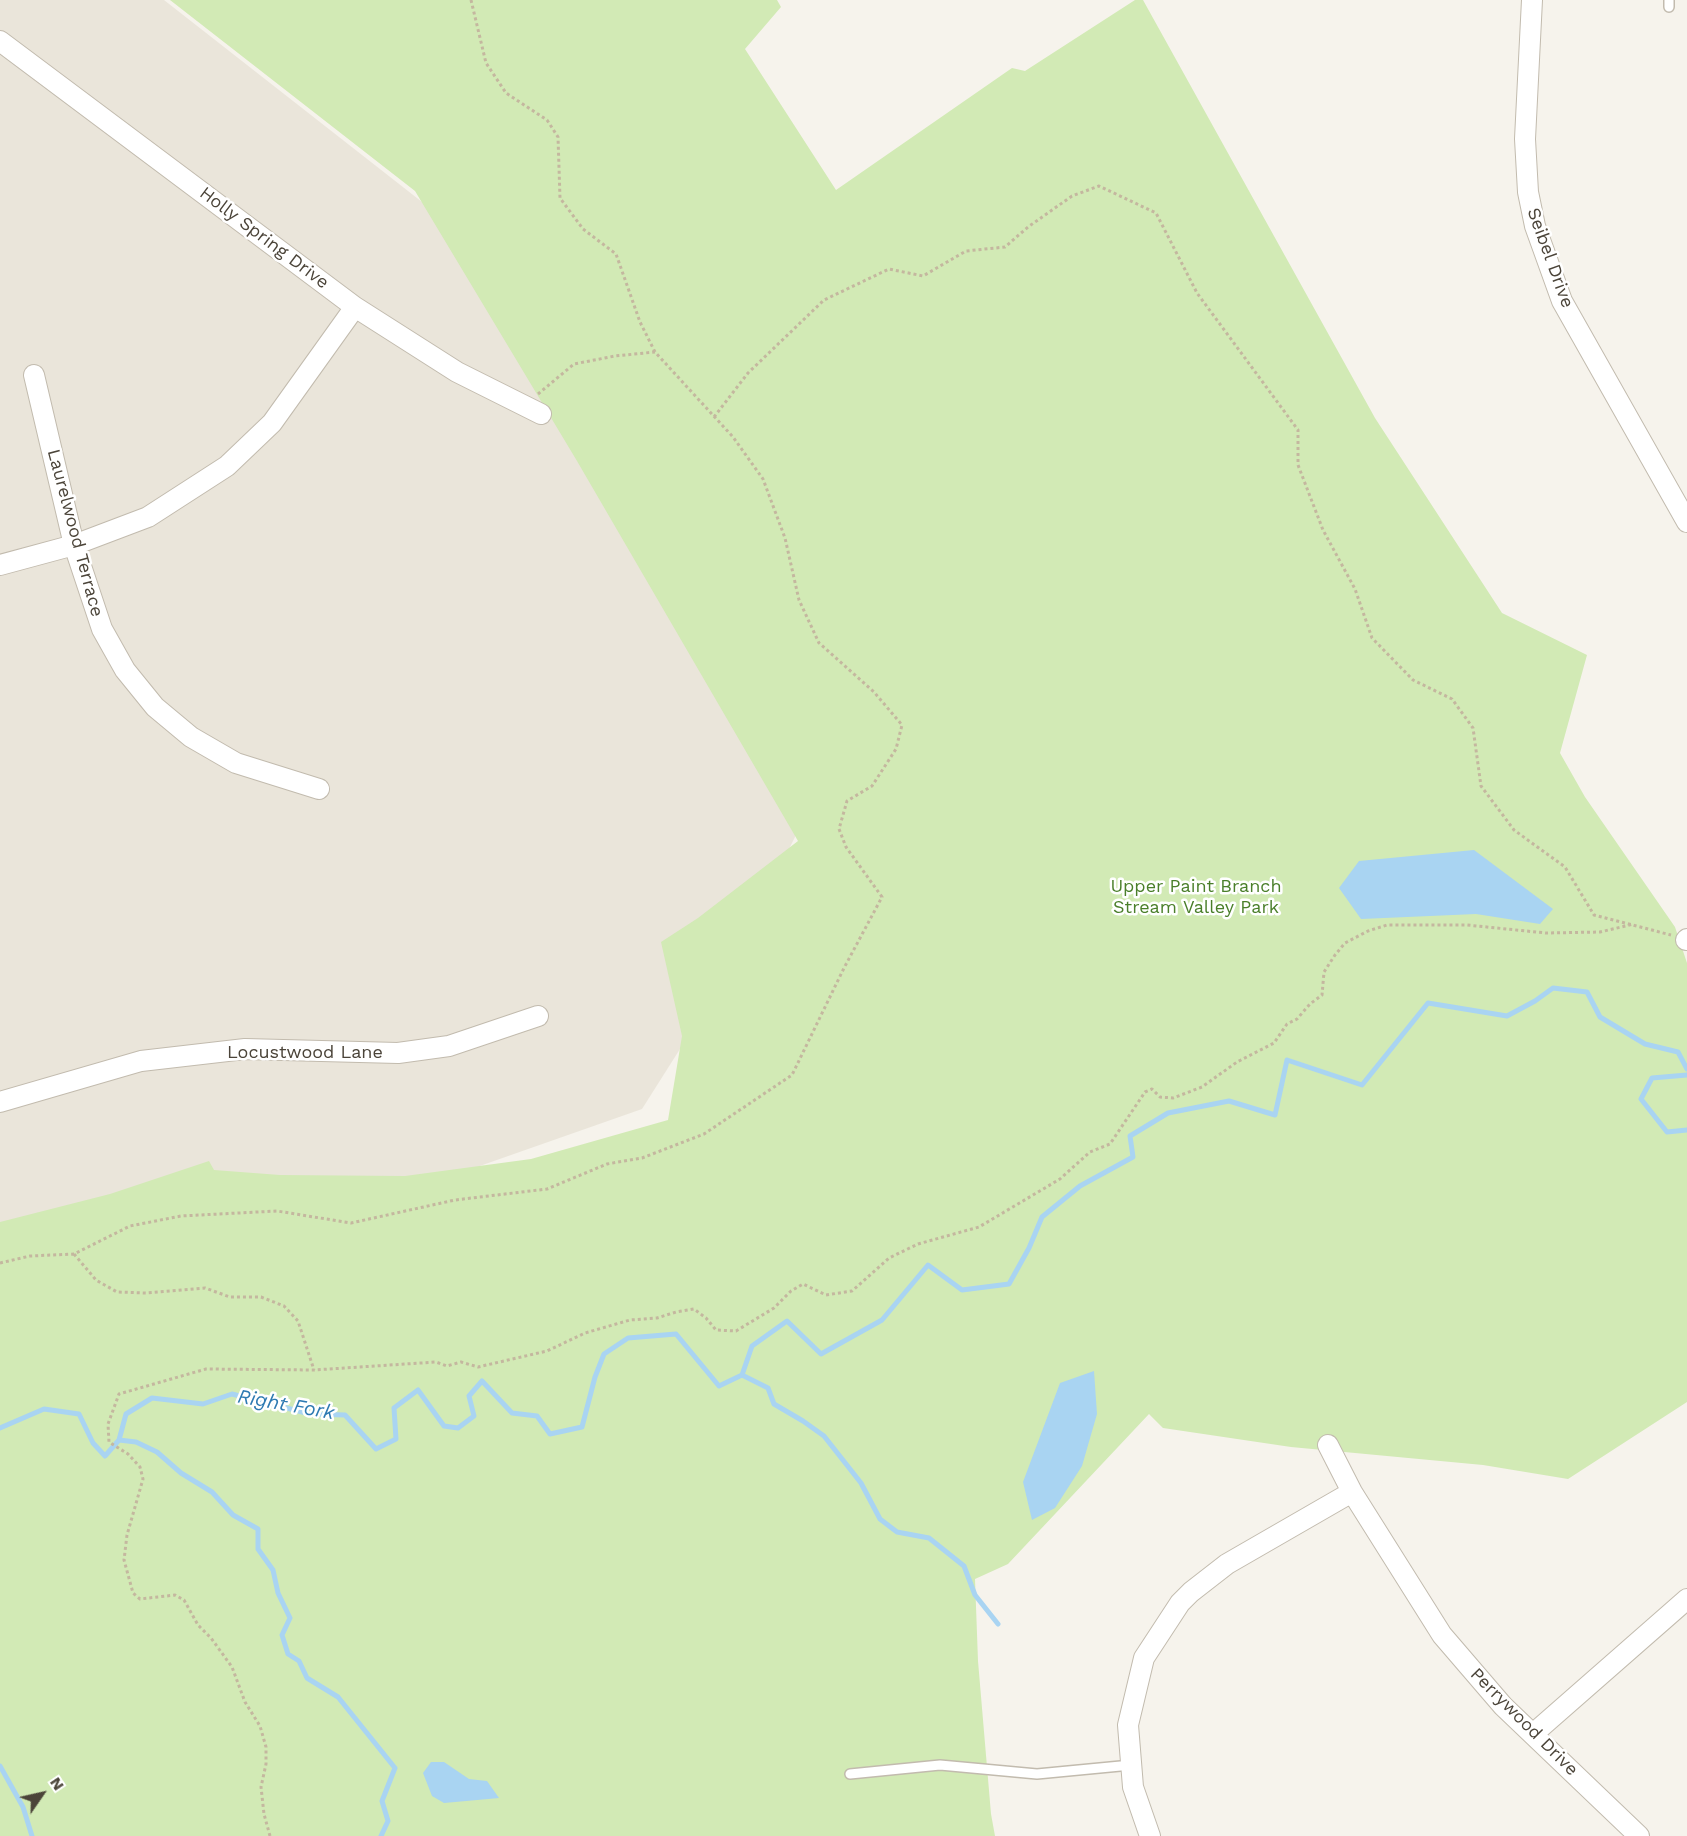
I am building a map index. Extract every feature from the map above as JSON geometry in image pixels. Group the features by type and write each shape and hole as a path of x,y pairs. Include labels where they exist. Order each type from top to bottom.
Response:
{"street":[{"name":"Seibel Drive","path":"1532,0 1525,140 1528,192 1535,226 1562,301 1681,499 1687,522"},
{"name":"Holly Spring Drive","path":"0,41 355,307 457,372 541,414"},
{"path":"0,565 75,545 148,517 227,466 272,423 355,307"},
{"name":"Laurelwood Terrace","path":"34,375 75,545 102,629 125,670 156,707 191,737 236,764 319,789"},
{"name":"Locustwood Lane","path":"0,1102 141,1061 245,1049 398,1053 449,1046 538,1016"},
{"name":"Perrywood Drive","path":"1328,1445 1352,1492 1442,1635 1503,1706 1639,1836"},
{"path":"1150,1836 1133,1788 1128,1725 1144,1658 1180,1603 1191,1592 1227,1564 1352,1492"},
{"path":"1533,1734 1687,1599"}],"lane":[{"path":"850,1774 940,1765 1037,1774 1131,1765"}],"path":[{"path":"0,1263 30,1256 74,1254 130,1226 181,1216 277,1211 351,1223 455,1200 547,1189 607,1164 642,1158 704,1134 792,1075 844,968 882,897 846,847 839,828 847,801 872,786 896,749 902,726 874,692 819,643 799,600 785,538 763,479 734,437 655,352 640,322 616,254 583,229 560,198 558,137 546,120 506,93 486,63 471,0"},
{"path":"714,417 748,373 824,300 889,269 923,276 966,251 1005,247 1028,227 1072,196 1099,186 1156,213 1197,293 1275,401 1299,430 1298,465 1323,530 1355,589 1372,638 1413,680 1452,699 1473,728 1481,786 1514,830 1565,867 1594,915 1687,940"},
{"path":"537,395 574,364 615,356 655,352"},
{"path":"270,1836 264,1814 261,1787 266,1747 260,1726 245,1702 232,1667 211,1638 198,1625 184,1600 175,1595 140,1599 132,1593 124,1560 127,1535 143,1479 140,1467 128,1454 110,1442 108,1424 119,1394 206,1369 314,1370 436,1362 447,1366 461,1362 478,1366 547,1351 585,1333 630,1320 657,1318 694,1309 716,1330 736,1331 774,1308 791,1291 803,1284 826,1295 852,1291 889,1258 918,1244 979,1227 1060,1179 1090,1152 1110,1144 1145,1092 1152,1089 1160,1097 1173,1098 1202,1087 1237,1062 1274,1043 1287,1024 1297,1019 1310,1004 1322,995 1324,972 1345,943 1368,931 1387,926 1467,925 1546,933 1600,932 1634,924"},
{"path":"74,1254 96,1280 117,1292 146,1293 205,1288 230,1297 261,1297 284,1306 298,1321 314,1370"}],"shaded area":[{"path":"0,0 164,0 431,209 819,789 723,981 642,1109 363,1207 0,1247"}],"green space":[{"name":"Upper Paint Branch Stream Valley Park","path":"170,0 777,0 781,7 745,49 836,190 1012,68 1025,71 1135,0 1143,0 1375,418 1502,613 1587,655 1560,753 1585,797 1675,927 1687,963 1687,1402 1568,1479 1483,1465 1291,1447 1163,1428 1149,1414 1008,1564 975,1579 978,1661 991,1814 995,1836 0,1836 0,1222 110,1194 209,1161 214,1170 280,1175 405,1176 531,1159 668,1120 682,1036 661,942 698,918 798,841 577,461 415,191"}],"water":[{"path":"1474,850 1553,909 1540,924 1476,914 1361,919 1339,888 1359,861"},
{"path":"1094,1371 1097,1414 1082,1466 1055,1508 1032,1520 1023,1482 1060,1383"},
{"path":"431,1762 444,1762 469,1779 487,1781 499,1798 444,1803 432,1796 423,1773"}],"waterway":[{"name":"Right Fork","path":"0,1428 44,1409 79,1414 93,1443 105,1456 119,1440 126,1414 152,1398 203,1404 232,1394 310,1414 345,1415 376,1449 396,1439 394,1408 418,1390 444,1426 458,1428 474,1416 469,1396 482,1381 512,1413 537,1416 550,1434 582,1427 595,1377 604,1354 628,1338 676,1334 719,1386 742,1375 752,1346 787,1321 821,1354 882,1320 928,1265 962,1290 1009,1284 1029,1248 1042,1217 1080,1186 1133,1157 1130,1136 1168,1113 1229,1101 1275,1115 1287,1060 1362,1085 1428,1003 1507,1016 1553,988 1587,992 1600,1017 1645,1044 1678,1052 1687,1069"},
{"name":"Right Fork","path":"1687,1075 1652,1078 1641,1099 1667,1132 1687,1130"},
{"path":"742,1375 768,1388 774,1404 824,1436 861,1483 880,1519 897,1532 929,1538 964,1566 975,1595 998,1624"},
{"path":"119,1440 136,1442 157,1452 181,1473 212,1492 233,1515 258,1529 258,1549 273,1570 278,1593 290,1618 282,1635 288,1654 299,1661 307,1678 338,1697 395,1768 382,1801 388,1821 381,1836"},
{"path":"0,1766 23,1807 32,1836"}]}
